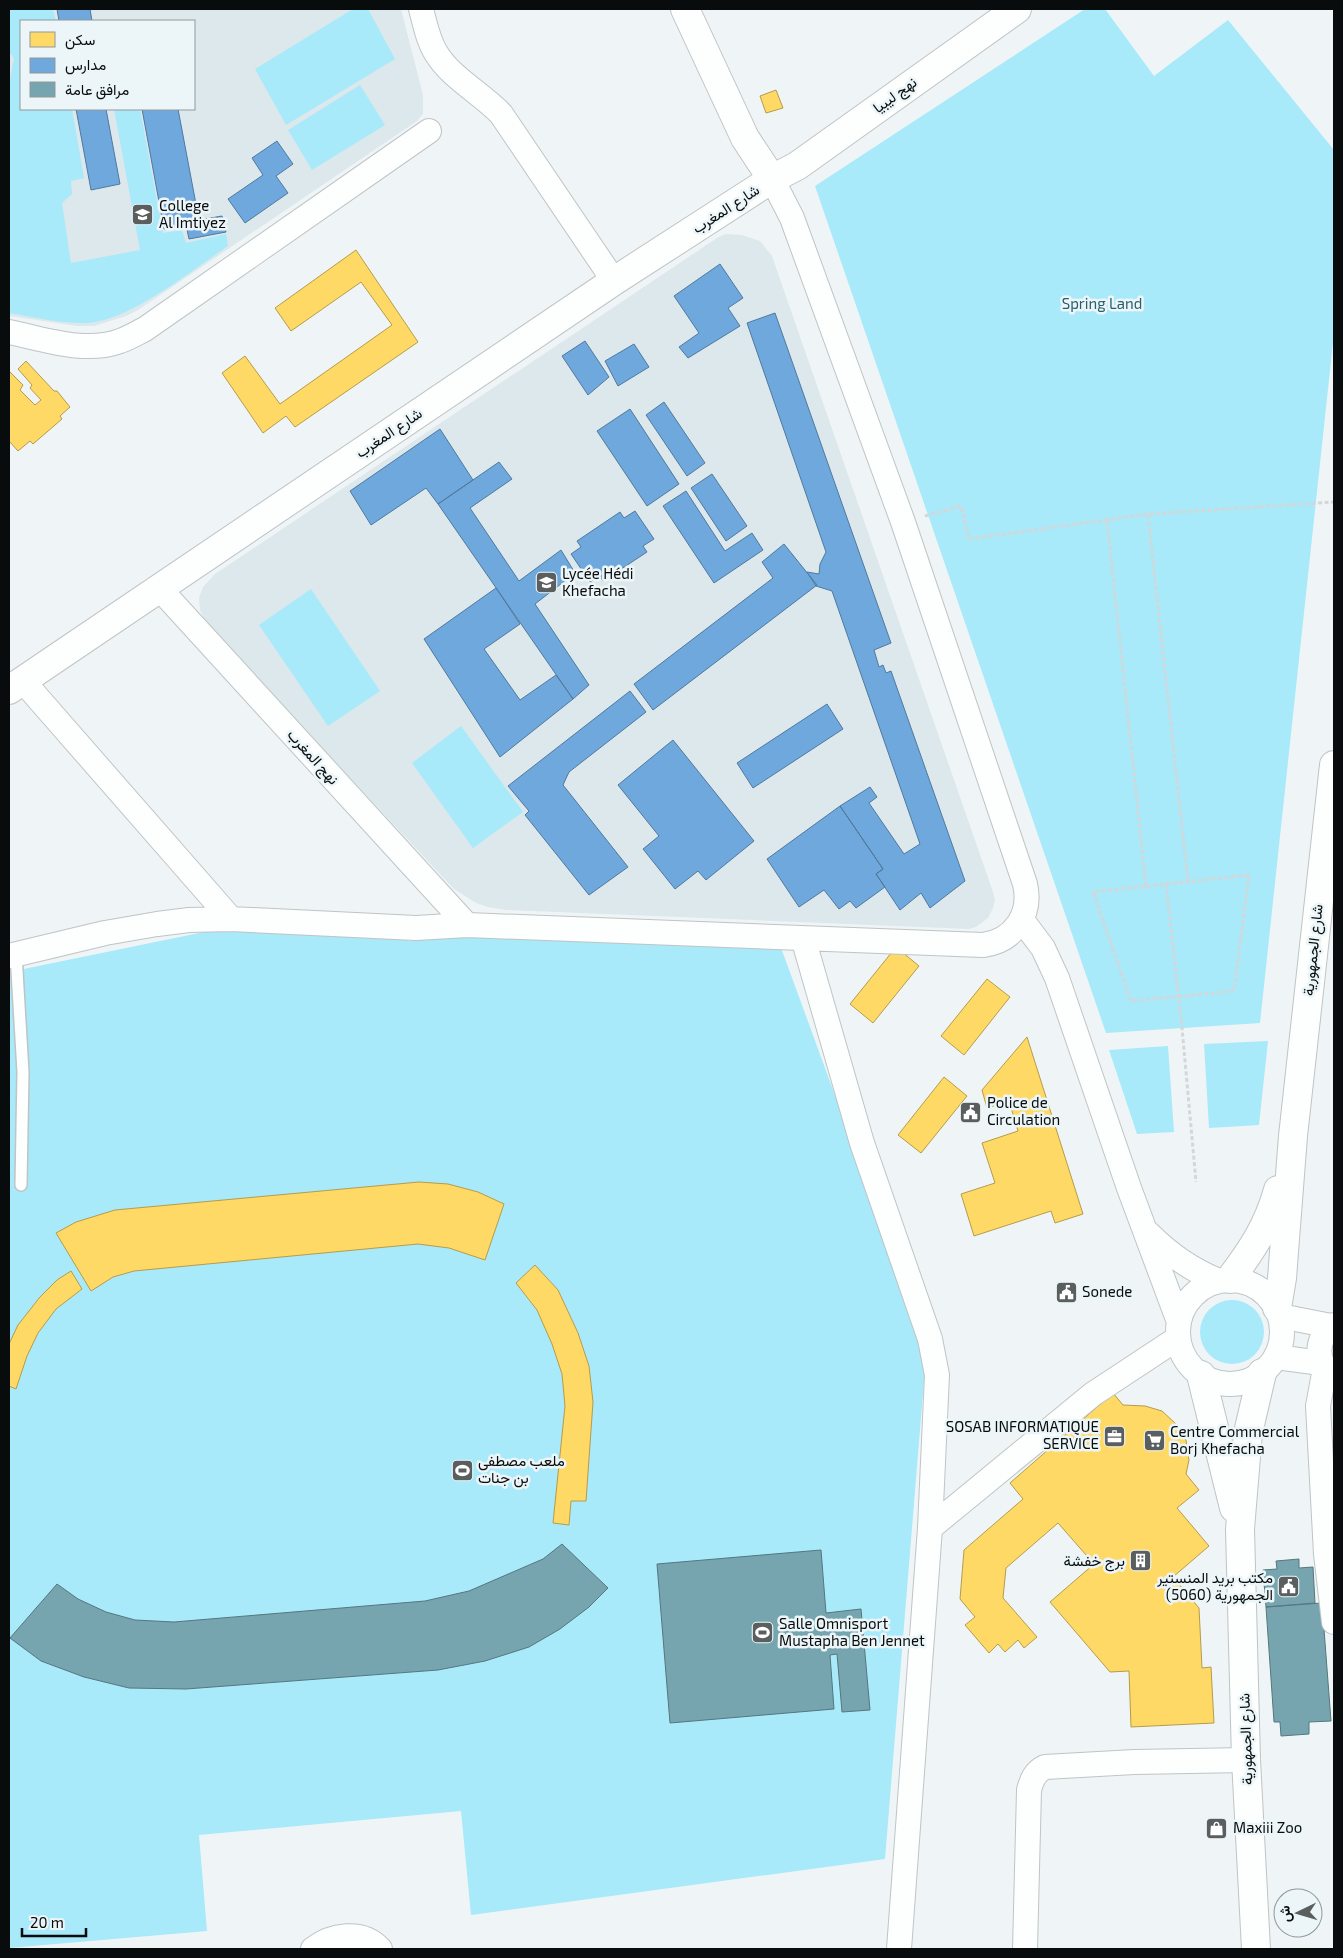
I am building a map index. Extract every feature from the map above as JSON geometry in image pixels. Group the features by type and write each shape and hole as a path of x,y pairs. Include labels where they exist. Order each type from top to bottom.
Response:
{"main road":[{"path":"685,9 745,138 772,179"},
{"name":"نهج ليبيا","path":"772,179 797,166 1016,9"},
{"name":"شارع المغرب","path":"16,686 614,281 772,179"},
{"name":"شارع الجمهورية","path":"1278,1312 1293,1136 1334,765"},
{"name":"شارع الجمهورية","path":"1224,1280 1249,1254 1265,1227 1274,1204 1293,1136"},
{"name":"شارع الجمهورية","path":"1256,1949 1246,1760 1240,1529 1248,1433 1269,1365"},
{"name":"شارع الجمهورية","path":"1194,1369 1240,1529"}],"street":[{"path":"421,9 427,32 436,53 447,67 490,102 501,114 614,281"},
{"path":"9,332 79,346 98,346 120,341 145,329 429,131"},
{"path":"12,955 105,933 157,924 232,919 416,928 467,926 983,945 1005,938 1022,920 1027,899 1024,884 903,522 792,218 772,179"},
{"name":"نهج المغرب","path":"159,588 467,926"},
{"path":"16,686 232,919"},
{"path":"1022,920 1043,948 1057,978 1179,1330 1182,1350 1194,1369 1216,1382 1232,1384 1248,1381 1269,1365 1281,1344 1282,1330 1278,1312 1268,1296 1257,1287 1244,1281 1224,1280 1200,1273 1179,1261 1145,1230"},
{"path":"803,938 862,1143 910,1280 935,1359 937,1375 930,1528 899,1949"},
{"path":"930,1528 1093,1394 1179,1330 1184,1306 1195,1293 1208,1284 1224,1280"},
{"path":"1278,1312 1333,1325 1322,1338 1320,1346 1327,1369 1318,1406 1326,1554 1334,1622"},
{"path":"1269,1365 1327,1369"},
{"path":"1126,1371 1194,1369"},
{"path":"1319,1434 1334,1410"},
{"path":"1025,1949 1029,1790 1032,1779 1038,1771 1045,1767 1134,1762 1246,1760"},
{"path":"313,1949 323,1941 342,1935 360,1937 380,1949"}],"lane":[{"path":"12,955 23,1072 21,1185"}],"path":[{"path":"903,522 961,506 969,539 1148,514 1334,502"},
{"path":"1148,514 1188,882"},
{"path":"1107,520 1146,886"},
{"path":"1249,875 1234,991 1131,1001 1093,892 1188,882 1249,875"},
{"path":"1166,884 1196,1182"}],"shaded area":[{"name":"College Al Imtiyez","path":"9,9 401,9 423,95 423,114 417,121 138,310 126,316 94,326 77,326 9,316"},
{"name":"Lycée Hédi Khefacha","path":"725,234 742,235 760,241 772,256 993,892 995,900 993,908 988,918 976,927 969,929 506,910 476,903 454,889 208,626 200,610 199,598 203,587 215,574"}],"green space":[{"path":"9,9 53,9 56,20 20,20 20,110 72,110 84,178 71,181 72,194 62,203 71,263 140,250 114,110 140,110 163,233 182,230 186,243 226,234 228,246 142,304 105,320 88,323 68,322 9,313 9,85 14,58 9,52"},
{"path":"353,9 368,9 395,59 286,125 255,69"},
{"name":"Spring Land","path":"1085,9 1105,9 1154,76 1228,20 1334,150 1334,333 1260,1023 1106,1033 815,186"},
{"path":"360,85 385,125 312,170 288,130"},
{"path":"311,589 380,691 328,726 259,625"},
{"path":"461,726 523,812 473,848 412,763"},
{"name":"ملعب مصطفى بن جنات","path":"243,924 407,927 408,941 461,936 780,945 859,1161 926,1356 885,1859 471,1915 461,1811 199,1835 207,1931 9,1948 9,972"},
{"path":"1268,1041 1259,1125 1209,1128 1204,1044"},
{"path":"1168,1046 1174,1132 1137,1134 1109,1050"},
{"path":"1226,1300 1238,1300 1255,1309 1262,1320 1264,1332 1262,1344 1255,1355 1238,1364 1226,1364 1214,1359 1205,1350 1200,1338 1200,1326 1205,1314 1214,1305"}],"building: سكن":[{"path":"776,90 783,108 766,113 760,96"},
{"path":"356,250 418,342 295,427 286,416 263,433 222,373 245,356 280,404 392,325 361,282 291,331 275,308"},
{"path":"26,361 54,391 57,391 70,407 60,416 62,419 33,444 30,441 18,451 9,441 9,373 23,385 20,390 35,405 41,400 30,388 32,385 18,369"},
{"path":"896,947 919,966 873,1023 850,1004"},
{"path":"987,979 1010,997 964,1055 941,1036"},
{"path":"1027,1037 1083,1214 1055,1223 1051,1211 974,1236 961,1194 995,1183 982,1143 1018,1131 1009,1101 987,1108 982,1090"},
{"path":"944,1077 967,1096 921,1153 898,1135"},
{"path":"419,1182 448,1184 478,1192 504,1204 485,1260 449,1248 418,1244 134,1271 113,1277 91,1291 56,1233 76,1222 115,1210"},
{"path":"535,1265 558,1290 578,1333 589,1366 593,1402 586,1501 571,1501 569,1525 553,1523 565,1406 562,1374 552,1344 537,1310 516,1283"},
{"path":"71,1271 82,1289 56,1309 38,1333 27,1356 16,1389 9,1386 9,1344 18,1325 40,1297 57,1280"},
{"name":"برج خفشة","path":"1113,1393 1123,1405 1145,1406 1162,1411 1175,1423 1186,1440 1189,1460 1186,1474 1199,1490 1177,1508 1209,1546 1173,1577 1199,1608 1202,1668 1211,1667 1214,1723 1131,1727 1129,1671 1110,1672 1050,1602 1094,1564 1058,1523 1006,1568 1003,1598 1037,1637 1024,1648 1018,1640 1005,1652 998,1644 989,1653 965,1625 975,1617 960,1599 964,1550 1023,1499 1010,1483"}],"building: مدارس":[{"path":"57,9 90,9 92,20 59,20"},
{"path":"76,110 106,110 120,184 91,190"},
{"path":"142,110 178,110 199,220 222,216 226,232 189,239 186,225 164,229"},
{"path":"277,141 293,164 276,176 288,193 245,223 228,199 263,175 252,158"},
{"path":"720,264 743,298 728,308 740,326 688,358 679,347 699,333 674,296"},
{"path":"775,313 891,643 874,650 879,667 883,665 886,673 891,671 965,881 930,908 921,893 900,910 876,874 883,869 840,806 870,787 877,797 869,803 904,854 920,844 832,591 816,586 807,572 819,574 820,564 826,552 747,323"},
{"path":"585,341 609,377 588,395 562,356"},
{"path":"634,344 649,367 618,386 605,361"},
{"path":"664,402 705,463 687,476 646,415"},
{"path":"630,409 679,484 647,506 597,431"},
{"path":"440,429 473,480 438,504 426,488 371,525 350,491"},
{"path":"499,462 512,479 470,508 519,581 561,550 575,573 535,604 589,685 573,699 438,504"},
{"path":"712,474 747,526 726,541 691,488"},
{"path":"686,491 725,551 752,533 763,550 714,583 663,506"},
{"path":"635,511 654,539 643,546 647,552 603,581 600,576 590,582 571,554 581,547 577,541 620,512 624,518"},
{"path":"784,544 817,585 653,710 634,684 773,578 762,562"},
{"path":"496,588 520,624 484,649 520,700 556,675 573,699 500,757 424,639"},
{"path":"630,691 646,712 569,772 563,785 628,867 589,895 525,815 529,811 508,786"},
{"path":"827,704 843,729 753,788 737,763"},
{"path":"673,740 754,841 706,880 698,871 675,889 643,849 659,836 618,785"},
{"path":"840,806 883,869 876,874 885,887 856,908 850,901 839,909 824,890 799,907 767,859"}],"building: مرافق عامة":[{"path":"562,1544 608,1588 589,1607 560,1629 529,1647 485,1661 438,1670 186,1689 129,1688 84,1677 41,1661 10,1638 57,1584 78,1599 106,1612 135,1620 174,1622 425,1601 469,1591 543,1559"},
{"name":"Salle Omnisport Mustapha Ben Jennet","path":"821,1550 826,1613 861,1609 870,1710 842,1712 837,1654 830,1655 834,1709 670,1723 657,1564"},
{"name":"مكتب بريد المنستير الجمهورية (5060)","path":"1299,1559 1299,1568 1313,1567 1315,1603 1266,1607 1263,1570 1277,1569 1276,1561"},
{"path":"1322,1603 1331,1721 1309,1722 1309,1734 1281,1736 1280,1722 1274,1722 1266,1607"}],"place":[{"name":"College Al Imtiyez","path":"143,215"},
{"name":"Lycée Hédi Khefacha","path":"546,583"},
{"name":"Police de Circulation","path":"971,1112"},
{"name":"Sonede","path":"1066,1292"},
{"name":"SOSAB INFORMATIQUE SERVICE","path":"1115,1436"},
{"name":"Centre Commercial Borj Khefacha","path":"1154,1441"},
{"name":"ملعب مصطفى بن جنات","path":"462,1470"},
{"name":"برج خفشة","path":"1141,1561"},
{"name":"مكتب بريد المنستير الجمهورية (5060)","path":"1289,1587"},
{"name":"Salle Omnisport Mustapha Ben Jennet","path":"763,1633"},
{"name":"Maxiii Zoo","path":"1217,1828"}]}
